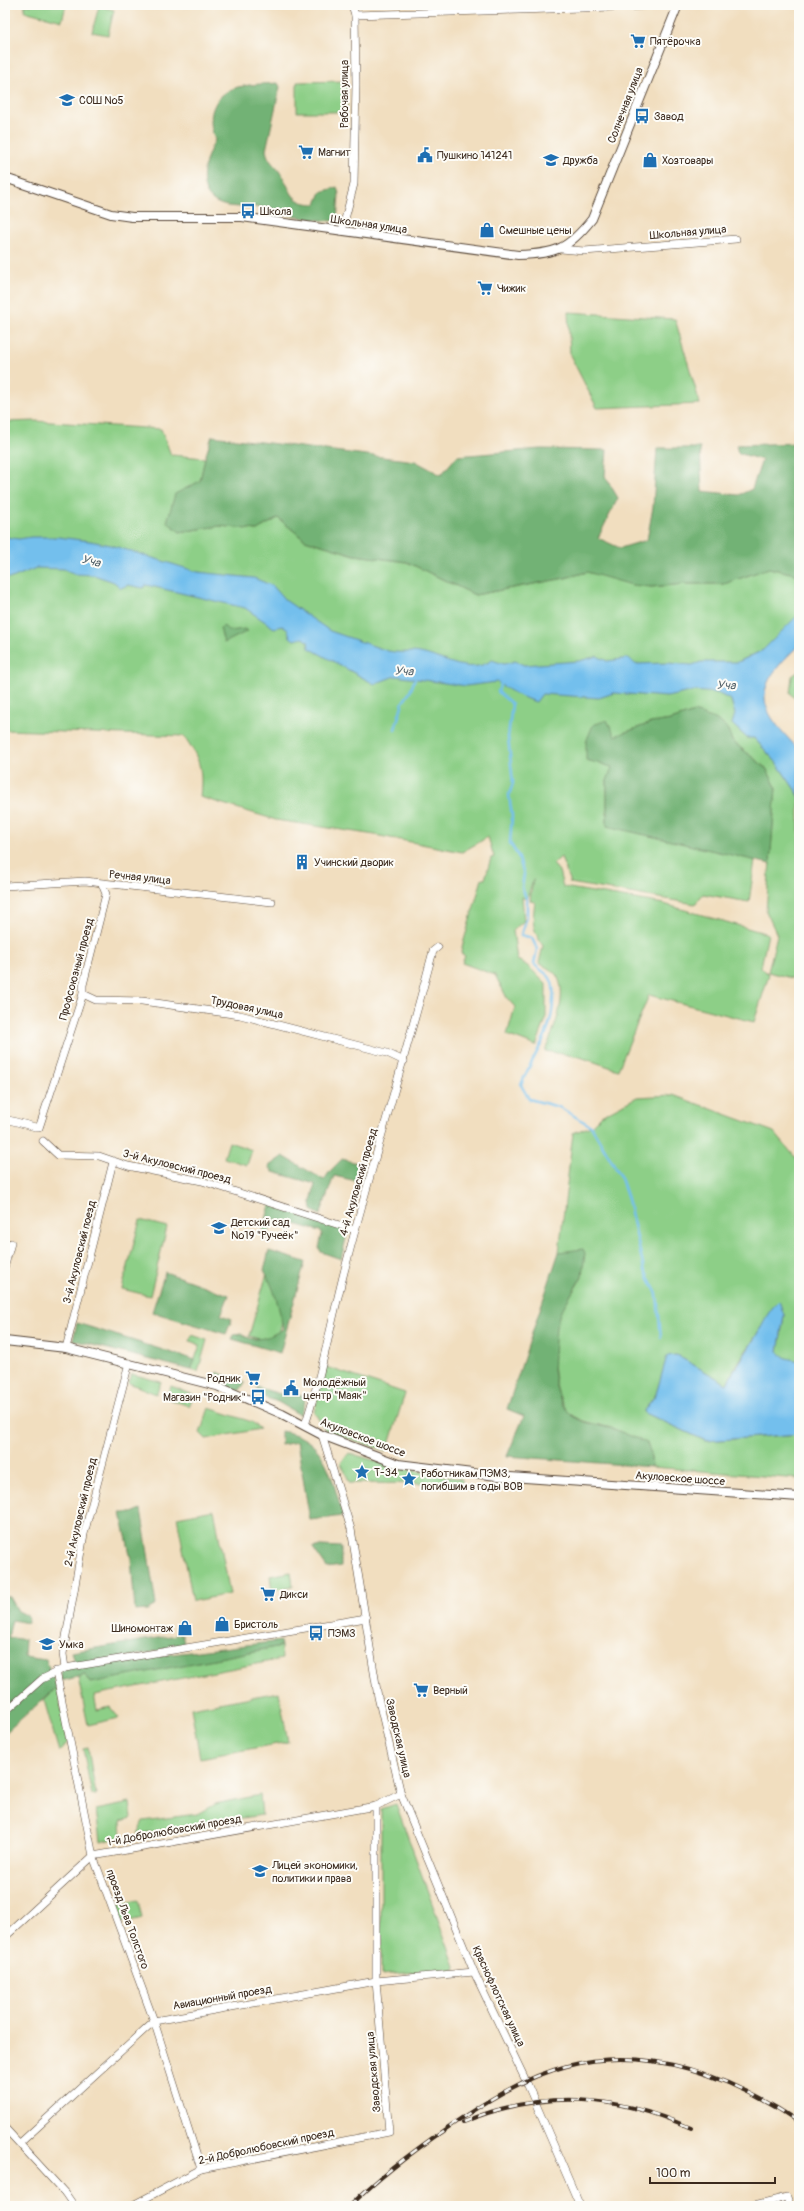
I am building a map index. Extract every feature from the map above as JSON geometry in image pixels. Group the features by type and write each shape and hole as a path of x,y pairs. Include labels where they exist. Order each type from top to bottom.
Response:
{"street":[{"name":"Рабочая улица","path":"342,231 354,184 356,84 355,15 352,5"},
{"path":"355,15 677,5"},
{"name":"Солнечная улица","path":"561,248 576,239 592,219 677,5"},
{"name":"Школьная улица","path":"5,178 111,214 132,217 242,217 518,255 537,254 561,248 584,252 736,239"},
{"name":"Речная улица","path":"5,886 85,881 272,902"},
{"name":"Профсоюзный проезд","path":"5,1119 39,1128 83,994 83,985 106,894 102,884"},
{"name":"4-й Акуловский проезд","path":"305,1426 322,1368 355,1230 404,1061 433,951 438,947"},
{"name":"Трудовая улица","path":"83,994 96,1000 142,1001 240,1015 387,1053 404,1061"},
{"name":"3-й Акуловский проезд","path":"43,1141 58,1155 99,1156 113,1162 202,1181 355,1230"},
{"name":"3-й Акуловский поезд","path":"66,1348 113,1162"},
{"path":"5,1265 11,1244"},
{"name":"Акуловское шоссе","path":"5,1341 66,1348 217,1386 322,1435 398,1464 497,1476 799,1497"},
{"name":"2-й Акуловский проезд","path":"65,1668 63,1654 84,1534 129,1363"},
{"name":"Заводская улица","path":"322,1435 351,1529 378,1697 401,1794 376,1806 376,1981 389,2132"},
{"path":"5,1712 42,1679 65,1668 366,1618"},
{"name":"проезд Льва Толстого","path":"56,1671 69,1729 93,1856 154,2021 201,2169"},
{"name":"Краснофлотская улица","path":"401,1794 474,1972 526,2081 580,2206"},
{"name":"1-й Добролюбовский проезд","path":"93,1856 376,1806"},
{"path":"5,1937 93,1856"},
{"name":"Авиационный проезд","path":"154,2021 376,1981 474,1972"},
{"path":"20,2143 154,2021"},
{"path":"5,2128 65,2193 74,2206"},
{"name":"2-й Добролюбовский проезд","path":"131,2206 201,2169 389,2132"},
{"path":"750,2206 787,2196 790,2206"}],"green space":[{"path":"25,5 66,5 62,21 24,11"},
{"path":"99,6 114,10 108,35 92,32"},
{"path":"347,81 347,112 297,112 297,82"},
{"path":"278,83 280,87 266,150 268,157 283,177 292,194 300,201 316,204 321,192 337,187 339,194 337,221 299,217 271,208 227,206 216,202 209,196 205,188 203,179 204,169 215,140 212,132 211,115 217,101 229,90 238,87"},
{"path":"568,312 675,319 700,404 597,408 570,355"},
{"path":"35,421 161,429 171,455 205,458 200,481 180,532 220,526 257,530 278,518 305,540 355,555 407,562 475,595 565,578 587,572 651,587 685,584 724,584 769,568 799,575 799,614 763,650 738,662 731,700 736,715 732,724 747,738 753,737 776,762 798,794 799,980 768,972 777,935 766,911 776,787 766,768 732,741 728,730 694,712 671,720 651,723 615,736 613,767 607,781 607,826 755,860 749,902 703,894 695,904 570,883 561,857 553,864 559,871 563,887 664,904 768,934 761,967 769,975 754,1022 649,995 618,1070 580,1057 545,1051 558,1014 561,1003 561,993 560,984 556,974 539,963 543,946 534,925 533,915 535,902 530,901 533,879 527,900 522,897 524,921 513,930 517,960 529,967 546,984 546,1019 536,1046 507,1035 515,1007 507,998 495,975 462,963 465,956 461,953 462,947 482,879 485,879 491,858 494,857 488,837 462,852 375,835 276,820 200,797 201,779 199,765 194,751 184,736 5,730 5,422"},
{"path":"212,436 415,461 441,475 457,456 540,449 607,450 605,476 618,498 598,538 620,548 647,540 653,507 657,448 700,448 702,491 739,495 752,489 762,460 738,453 736,445 799,443 799,575 769,568 724,584 685,584 651,587 632,585 587,572 565,578 475,595 407,562 355,555 305,540 278,518 257,530 220,526 180,532 167,522 175,494 200,481"},
{"path":"224,626 229,631 245,629 248,631 224,643 220,628"},
{"path":"799,671 799,703 790,693 792,676"},
{"path":"694,712 715,719 724,725 728,730 732,741 766,768 776,787 770,864 607,826 607,781 612,767 586,760 586,742 593,725 607,720 615,736 651,723 671,720"},
{"path":"673,1095 774,1132 795,1157 799,1157 799,1361 786,1359 778,1352 784,1315 778,1302 736,1366 727,1384 676,1355 668,1356 656,1394 643,1412 706,1441 799,1434 799,1479 652,1467 650,1451 628,1436 614,1429 583,1421 573,1416 565,1408 560,1397 553,1368 556,1323 562,1308 582,1276 559,1252 573,1133 591,1126 601,1116 637,1097"},
{"path":"229,1142 252,1150 247,1165 224,1158"},
{"path":"283,1156 324,1180 330,1171 342,1159 365,1165 361,1182 334,1176 320,1215 312,1210 311,1202 315,1184 273,1172 269,1166"},
{"path":"270,1205 340,1228 347,1234 341,1259 321,1252 319,1248 322,1234 320,1231 276,1219 273,1220 268,1235 264,1241 263,1230"},
{"path":"140,1220 167,1227 150,1296 122,1289"},
{"path":"583,1249 585,1253 582,1276 560,1313 556,1327 553,1370 556,1387 562,1404 572,1416 584,1422 614,1429 647,1443 650,1451 652,1467 507,1456 524,1416 507,1409 559,1252"},
{"path":"269,1251 305,1262 280,1353 232,1339 234,1335 241,1334 252,1339 268,1337 283,1329 276,1298 264,1270"},
{"path":"271,1259 298,1267 276,1344 249,1336"},
{"path":"165,1272 229,1295 221,1315 232,1319 226,1334 152,1312"},
{"path":"77,1323 195,1360 191,1370 73,1340"},
{"path":"192,1335 207,1340 198,1372 191,1370 200,1345 190,1341"},
{"path":"326,1367 405,1393 387,1451 326,1431 314,1412"},
{"path":"217,1372 245,1383 240,1390 235,1391 210,1381"},
{"path":"132,1374 161,1382 156,1394 129,1383"},
{"path":"171,1386 194,1395 189,1406 166,1398"},
{"path":"256,1387 284,1395 303,1396 305,1402 300,1415 278,1402 261,1396"},
{"path":"209,1408 252,1422 260,1429 206,1439 200,1433"},
{"path":"281,1431 297,1435 309,1442 318,1451 331,1474 343,1516 310,1520 297,1442 281,1445"},
{"path":"349,1453 399,1468 462,1479 462,1484 350,1483 341,1463"},
{"path":"141,1509 156,1605 147,1610 135,1611 131,1559 121,1513 132,1513"},
{"path":"214,1510 230,1594 193,1601 177,1517"},
{"path":"322,1546 341,1547 341,1566 327,1568 313,1548"},
{"path":"291,1572 293,1586 272,1590 270,1576"},
{"path":"5,1596 10,1597 18,1611 28,1616 28,1623 12,1620 8,1637 25,1640 24,1657 46,1660 57,1687 5,1733"},
{"path":"182,1634 185,1646 83,1665 280,1641 281,1646 91,1683 85,1675 61,1681 61,1667 75,1666 71,1652"},
{"path":"281,1646 282,1659 94,1695 97,1710 110,1707 119,1718 88,1725 78,1677 85,1675 91,1682"},
{"path":"57,1687 68,1742 59,1752 44,1700"},
{"path":"279,1692 288,1742 200,1758 191,1708"},
{"path":"88,1748 96,1795 92,1795 83,1749"},
{"path":"260,1795 262,1815 137,1834 143,1821 197,1814 215,1804"},
{"path":"130,1803 132,1818 121,1821 122,1837 100,1842 96,1810"},
{"path":"396,1804 456,1969 381,1975 381,1809"},
{"path":"138,1900 142,1918 121,1923 116,1905"}],"water":[{"name":"Уча","path":"5,537 19,539 31,537 58,537 90,541 111,545 198,572 254,578 273,586 285,600 330,631 388,651 422,653 462,666 482,665 492,660 504,664 515,661 524,665 579,661 597,656 607,661 629,658 635,664 668,663 692,665 701,662 738,662 763,650 799,614 799,645 785,658 769,680 765,691 765,702 774,722 799,750 799,800 798,794 776,762 754,738 747,738 732,724 735,714 731,700 717,693 694,691 667,697 614,693 599,698 542,694 536,702 515,694 497,682 466,686 395,676 374,684 309,648 308,641 303,638 294,640 290,637 288,630 282,626 274,628 245,608 146,585 143,588 128,585 121,588 114,582 94,575 75,574 64,569 36,568 12,578 5,578"},
{"path":"779,1301 784,1315 778,1352 786,1358 799,1361 799,1434 706,1441 643,1412 656,1394 667,1356 676,1355 727,1384 767,1315"}],"waterway":[{"name":"Уча","path":"395,729 403,702 410,692 416,676"},
{"path":"501,682 498,692 512,704 508,737 513,783 509,795 512,816 510,843 518,856 524,874 522,888 527,900 527,917 521,935 532,938 537,949 534,964 550,978 554,991 550,1023 542,1044 521,1085 529,1099 559,1107 591,1126 620,1175 628,1199 644,1269 657,1294 661,1338"}],"railway":[{"path":"350,2206 385,2174 409,2155 489,2100 520,2084 551,2071 567,2066 598,2060 628,2059 659,2062 689,2069 746,2091 799,2122"},
{"path":"463,2122 493,2111 521,2104 550,2100 578,2100 606,2102 634,2108 691,2128"}],"place":[{"name":"Пятёрочка","path":"638,41"},
{"name":"СОШ №5","path":"67,100"},
{"name":"Завод","path":"642,116"},
{"name":"Магнит","path":"306,152"},
{"name":"Пушкино 141241","path":"425,155"},
{"name":"Дружба","path":"551,160"},
{"name":"Хозтовары","path":"650,160"},
{"name":"Школа","path":"248,211"},
{"name":"Смешные цены","path":"487,230"},
{"name":"Чижик","path":"485,288"},
{"name":"Учинский дворик","path":"302,862"},
{"name":"Детский сад №19 \"Ручеёк\"","path":"219,1228"},
{"name":"Родник","path":"253,1378"},
{"name":"Молодёжный центр \"Маяк\"","path":"291,1388"},
{"name":"Магазин \"Родник\"","path":"258,1397"},
{"name":"Т-34","path":"362,1472"},
{"name":"Работникам ПЭМЗ, погибшим в годы ВОВ","path":"409,1479"},
{"name":"Дикси","path":"268,1594"},
{"name":"Бристоль","path":"222,1624"},
{"name":"Шиномонтаж","path":"185,1628"},
{"name":"ПЭМЗ","path":"316,1633"},
{"name":"Умка","path":"47,1644"},
{"name":"Верный","path":"421,1690"},
{"name":"Лицей экономики, политики и права","path":"260,1871"}]}
